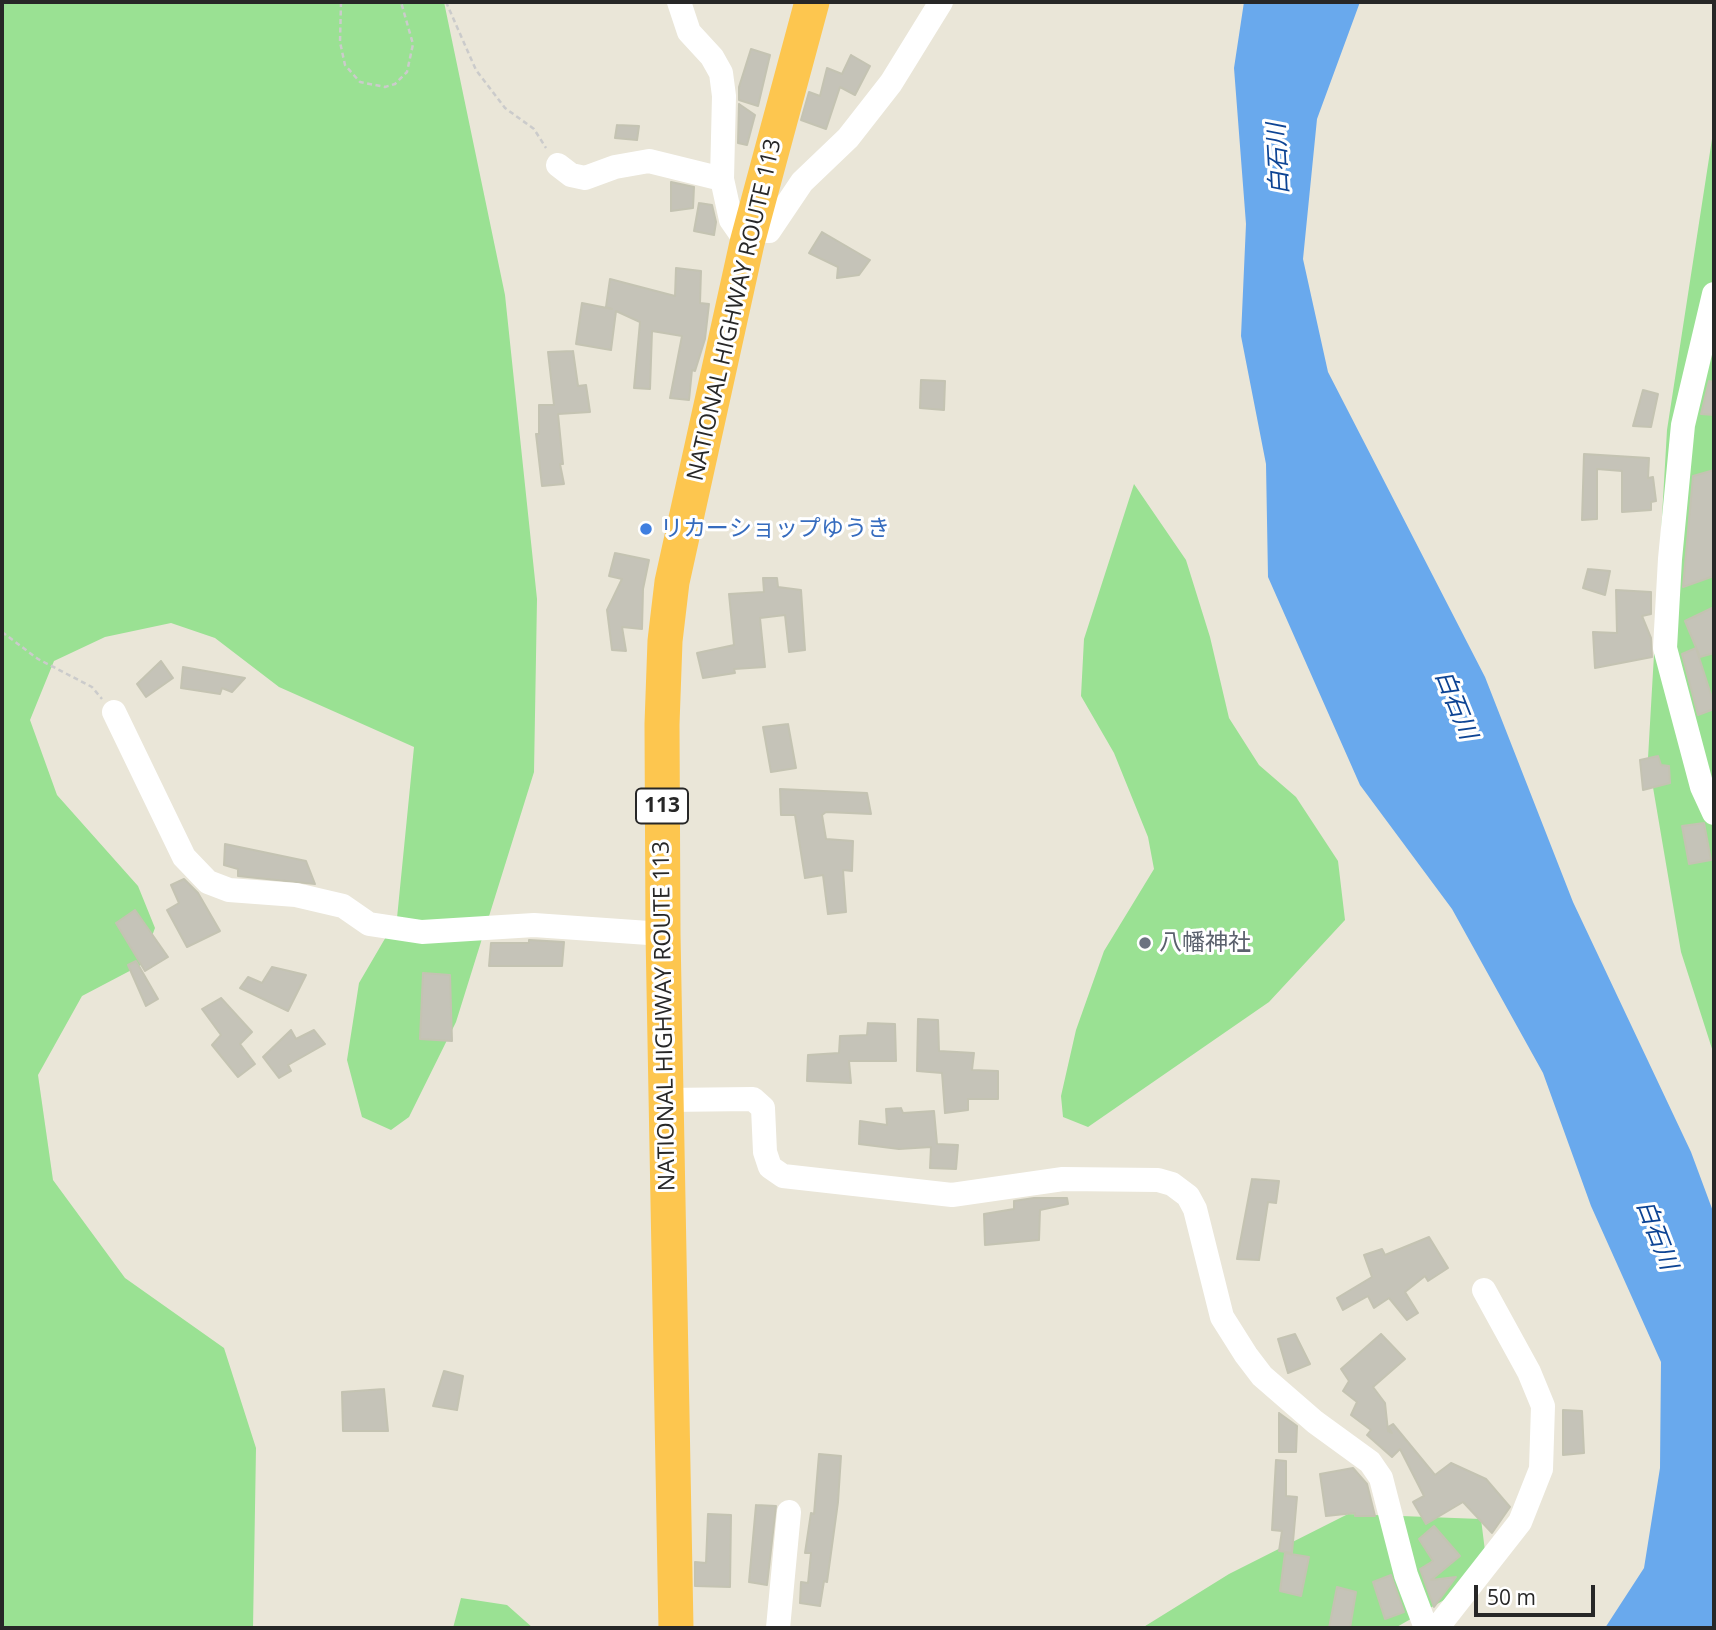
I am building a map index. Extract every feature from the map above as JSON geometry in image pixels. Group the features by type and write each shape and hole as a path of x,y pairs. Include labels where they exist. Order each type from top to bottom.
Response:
{"highway":[{"name":"NATIONAL HIGHWAY ROUTE 113","path":"676,1628 663,934 662,724 665,641 672,582 750,236 812,2"}],"street":[{"path":"678,2 689,32 712,57 721,73 724,96 722,178 731,220 750,236 769,231 802,182 848,138 891,83 941,2"},
{"path":"558,165 571,175 585,178 615,166 649,161 722,178"},
{"path":"1714,294 1682,432 1665,648 1702,787 1714,813"},
{"path":"114,712 184,857 208,882 229,890 296,895 343,906 369,924 422,932 534,925 663,934"},
{"path":"666,1100 753,1099 763,1108 765,1152 771,1167 783,1177 952,1195 1063,1179 1158,1180 1172,1184 1188,1196 1195,1209 1222,1317 1246,1355 1262,1376 1315,1422 1370,1462 1381,1478 1406,1575 1426,1628"},
{"path":"1437,1628 1520,1522 1541,1469 1544,1406 1529,1372 1483,1290"},
{"path":"778,1628 789,1511"}],"path":[{"path":"341,2 340,42 345,65 360,82 385,87 395,84 407,72 413,44 401,2"},
{"path":"446,2 476,69 505,108 534,129 558,165"},
{"path":"2,632 38,659 92,687 114,712"}],"green space":[{"path":"2,2 444,2 505,295 537,599 534,772 456,1022 409,1117 391,1130 362,1117 347,1060 359,983 397,918 414,747 279,687 215,638 171,623 105,637 54,661 30,720 57,795 138,886 155,928 141,965 82,996 38,1075 53,1180 125,1278 224,1348 256,1448 253,1628 2,1628"},
{"path":"1714,126 1714,1055 1681,952 1648,758 1667,430"},
{"path":"1134,484 1186,560 1210,637 1229,718 1259,765 1296,797 1338,861 1345,920 1269,1002 1088,1127 1063,1117 1061,1096 1076,1030 1104,951 1154,869 1148,837 1114,753 1081,696 1084,639"},
{"path":"1348,1514 1481,1519 1488,1575 1395,1628 1142,1628 1229,1574"},
{"path":"461,1598 507,1605 533,1628 453,1628"}],"water":[{"name":"白石川","path":"1244,2 1360,2 1317,119 1303,259 1328,372 1485,677 1573,902 1691,1152 1714,1214 1714,1628 1605,1628 1644,1568 1660,1468 1661,1362 1591,1206 1543,1073 1452,909 1360,785 1268,577 1266,464 1241,336 1246,224 1234,68"}],"building":[{"path":"751,49 770,55 758,106 739,100 739,87"},
{"path":"851,55 870,66 855,95 840,87 826,129 801,120 809,92 820,96 827,68 842,74"},
{"path":"739,104 755,115 747,145 738,143"},
{"path":"617,125 639,126 637,140 615,138"},
{"path":"671,182 694,187 693,208 671,211"},
{"path":"699,203 712,205 716,222 714,235 694,231"},
{"path":"822,232 870,260 859,275 837,278 838,267 809,253"},
{"path":"676,268 701,271 700,303 709,304 705,339 695,371 692,370 689,400 670,398 682,336 652,331 650,389 634,388 640,322 616,311 611,350 576,344 582,303 612,309 606,307 610,279 675,296"},
{"path":"573,351 578,386 586,385 590,412 558,414 563,464 560,464 564,484 542,486 536,434 539,434 539,405 554,405 548,352"},
{"path":"921,380 945,381 944,410 920,408"},
{"path":"1709,381 1714,382 1714,415 1701,414"},
{"path":"1643,390 1658,394 1651,427 1633,426"},
{"path":"1584,454 1649,458 1648,478 1653,477 1656,501 1651,502 1651,510 1622,512 1622,471 1597,469 1597,519 1582,520"},
{"path":"1714,470 1714,576 1683,587 1693,476"},
{"path":"615,553 649,560 643,589 642,629 622,627 626,651 612,650 607,610 622,579 609,576"},
{"path":"1588,569 1610,571 1605,595 1583,588"},
{"path":"763,578 777,578 778,587 801,590 805,650 789,652 785,615 760,618 765,667 734,669 735,673 703,678 697,653 734,645 729,594 764,592"},
{"path":"1616,590 1651,592 1651,614 1642,616 1651,638 1652,657 1595,668 1593,632 1617,633"},
{"path":"1714,607 1714,653 1700,657 1685,621"},
{"path":"1696,648 1714,704 1714,709 1698,715 1682,654"},
{"path":"161,661 173,678 146,697 137,684"},
{"path":"183,667 245,678 232,692 222,688 220,694 181,688"},
{"path":"788,724 796,768 771,772 763,727"},
{"path":"1658,756 1661,765 1669,766 1670,783 1643,790 1640,760"},
{"path":"780,789 867,793 871,814 826,812 822,815 826,839 853,841 852,871 843,870 846,912 828,914 823,875 805,878 795,815 781,815"},
{"path":"1704,823 1711,860 1689,864 1682,826"},
{"path":"225,844 306,861 315,884 238,876 238,869 224,865"},
{"path":"184,879 198,893 220,931 187,947 167,910 179,903 171,885"},
{"path":"135,910 168,957 145,971 116,923"},
{"path":"529,940 564,942 562,966 489,966 491,943 529,943"},
{"path":"136,961 158,999 146,1006 128,965"},
{"path":"272,967 306,975 288,1011 240,988 248,977 262,983"},
{"path":"423,973 450,975 452,1041 420,1039"},
{"path":"221,998 252,1032 240,1044 255,1064 238,1077 212,1045 221,1035 202,1009"},
{"path":"918,1019 938,1020 939,1051 974,1053 972,1070 998,1071 998,1099 968,1099 968,1110 945,1113 942,1073 917,1071"},
{"path":"868,1023 895,1024 896,1061 849,1061 851,1083 807,1081 808,1055 839,1053 840,1036 867,1035"},
{"path":"291,1030 296,1039 314,1030 325,1044 288,1065 291,1071 279,1078 263,1057"},
{"path":"901,1108 903,1113 934,1111 937,1144 958,1145 956,1169 930,1168 931,1147 899,1149 859,1144 860,1121 887,1125 886,1109"},
{"path":"1252,1179 1279,1181 1276,1203 1268,1202 1259,1260 1237,1259"},
{"path":"1067,1198 1068,1204 1040,1210 1039,1240 985,1245 984,1214 1014,1209 1014,1201"},
{"path":"1429,1237 1448,1268 1428,1281 1425,1276 1405,1292 1418,1313 1407,1320 1389,1298 1374,1308 1368,1296 1343,1310 1337,1298 1372,1277 1364,1255 1382,1249 1385,1255"},
{"path":"1295,1334 1310,1364 1288,1373 1278,1339"},
{"path":"1381,1334 1405,1359 1373,1387 1385,1403 1388,1431 1392,1433 1388,1427 1393,1424 1435,1475 1451,1463 1486,1479 1510,1507 1492,1533 1463,1502 1426,1524 1413,1502 1424,1496 1400,1449 1392,1457 1367,1435 1371,1430 1351,1415 1357,1402 1343,1391 1349,1381 1341,1369"},
{"path":"444,1371 463,1376 457,1410 433,1406"},
{"path":"384,1389 388,1431 343,1431 342,1392"},
{"path":"1563,1410 1582,1411 1584,1453 1563,1455"},
{"path":"1279,1413 1297,1426 1296,1452 1279,1452"},
{"path":"819,1454 841,1456 827,1582 824,1581 820,1606 800,1603 801,1582 808,1583 811,1553 805,1553 811,1513 814,1514"},
{"path":"1276,1460 1286,1461 1286,1496 1297,1497 1292,1553 1279,1551 1282,1531 1272,1530"},
{"path":"1353,1468 1367,1484 1375,1516 1355,1516 1355,1513 1326,1516 1320,1474"},
{"path":"756,1505 776,1506 767,1585 749,1582"},
{"path":"708,1514 731,1515 730,1587 695,1586 695,1562 706,1563"},
{"path":"1434,1526 1460,1556 1431,1580 1456,1577 1434,1607 1420,1569 1433,1561 1419,1539"},
{"path":"1285,1553 1309,1557 1301,1596 1280,1591"},
{"path":"1391,1575 1404,1612 1385,1619 1373,1582"},
{"path":"1337,1587 1356,1592 1350,1628 1329,1628"}],"place":[{"name":"リカーショップゆうき","path":"646,529"},
{"name":"八幡神社","path":"1145,943"}]}
